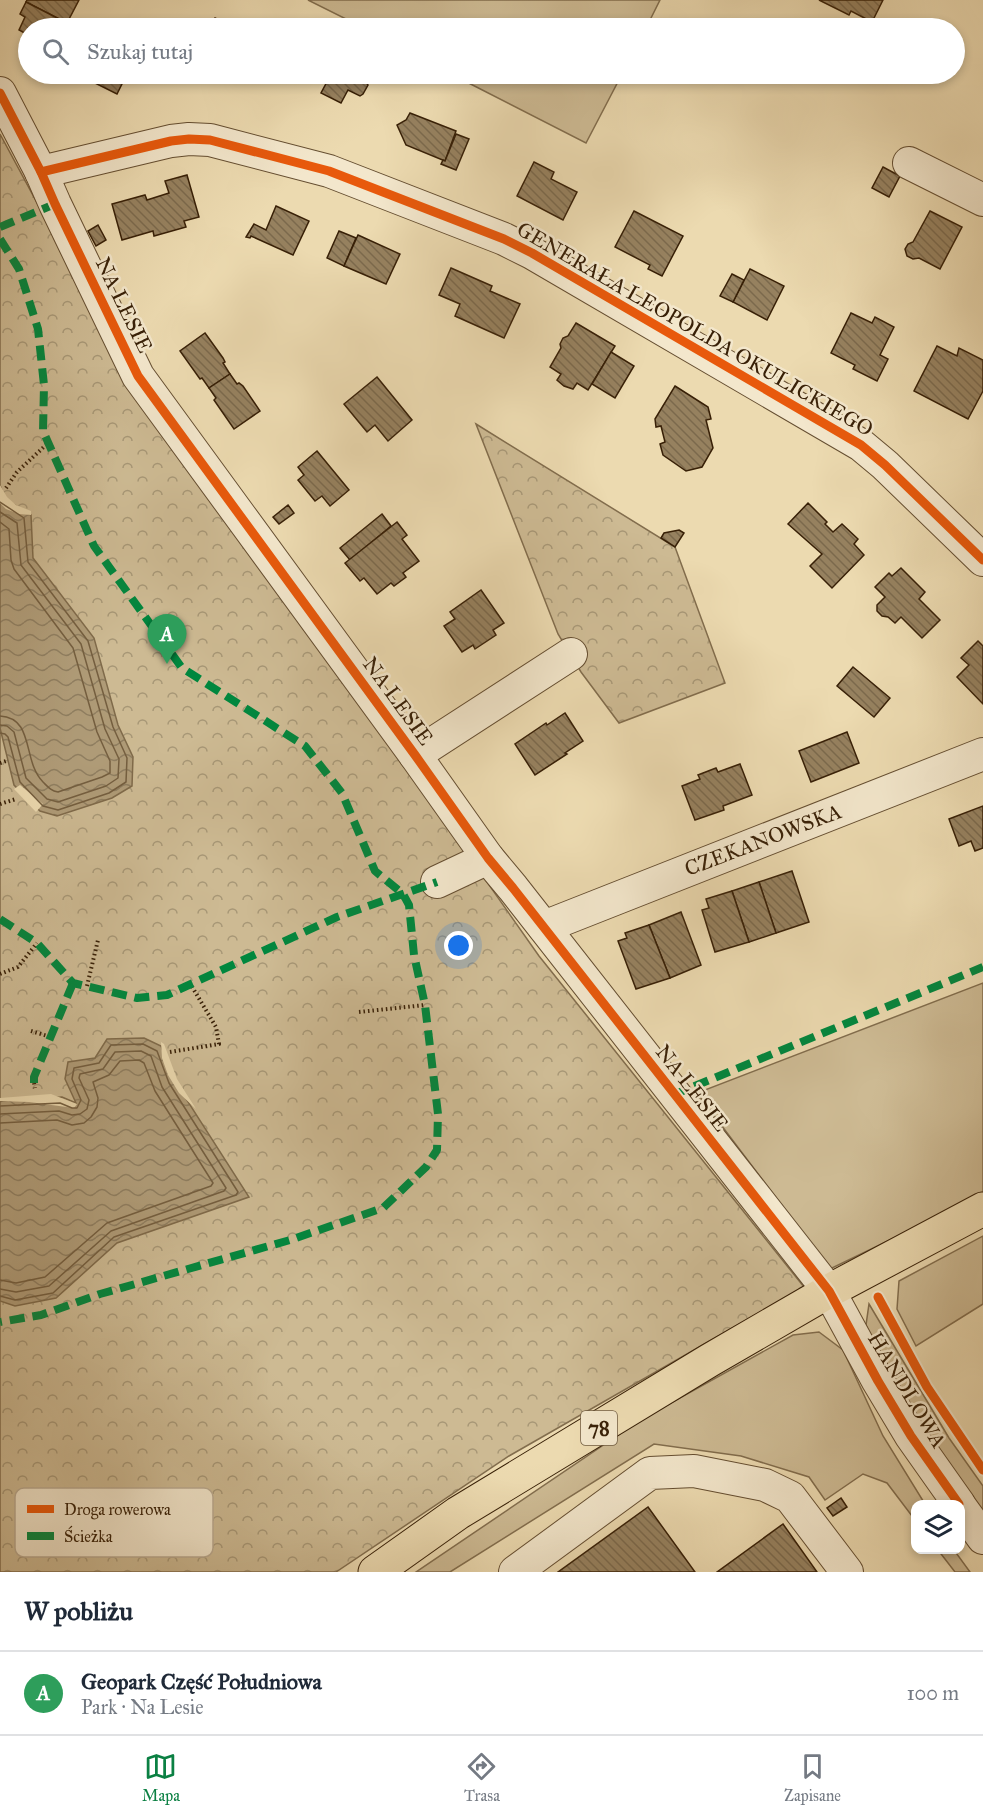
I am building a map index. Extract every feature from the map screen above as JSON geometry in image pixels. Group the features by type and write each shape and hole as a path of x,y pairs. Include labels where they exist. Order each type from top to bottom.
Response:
{"main road":[{"name":"78","path":"375,1572 458,1513 710,1360 829,1291 983,1209"}],"street":[{"name":"NA LESIE","path":"0,93 41,172 138,376 488,858 829,1291"},
{"name":"GENERAŁA LEOPOLDA OKULICKIEGO","path":"41,172 171,141 210,140 329,171 504,239 861,444 983,560"},
{"path":"909,163 983,200"},
{"name":"NA LESIE","path":"415,755 571,654"},
{"name":"CZEKANOWSKA","path":"544,927 983,754"},
{"path":"437,882 488,858"},
{"name":"HANDLOWA","path":"829,1291 911,1436 956,1500"},
{"path":"515,1572 650,1473 694,1471 765,1485 790,1497 847,1572"},
{"name":"HANDLOWA","path":"965,1512 983,1538"}],"path":[{"path":"6,488 17,472 47,444"},
{"path":"0,763 6,761"},
{"path":"0,804 16,799"},
{"path":"87,986 98,940"},
{"path":"0,974 18,967 37,943"},
{"path":"170,1052 219,1044 216,1027 191,984"},
{"path":"359,1012 425,1005"},
{"path":"31,1031 51,1037"},
{"path":"34,1083 35,1088"}],"green space":[{"path":"308,0 660,0 651,18 344,18"},
{"path":"471,84 617,84 586,143"},
{"path":"0,134 128,372 539,956 804,1287 509,1456 336,1572 0,1572"},
{"path":"476,424 675,547 725,683 619,723 581,672 558,634"},
{"path":"983,983 983,1195 830,1269 697,1093"},
{"path":"983,1236 983,1304 916,1346 897,1309 899,1281"},
{"path":"869,1304 949,1438 983,1486 983,1516 933,1448 876,1352 866,1325"},
{"path":"819,1332 843,1350 883,1436 923,1500 911,1500 911,1515 887,1483 863,1474 825,1500 809,1477 741,1456 654,1444 450,1572 416,1572 642,1419 793,1335"},
{"path":"941,1554 957,1554 970,1572 955,1572"}],"water":[{"path":"0,485 5,499 31,515 33,558 94,638 118,725 133,757 132,786 112,798 57,816 40,811 14,785 0,728"},
{"path":"144,1038 161,1046 174,1080 249,1197 117,1243 56,1298 15,1306 0,1301 0,1101 62,1097 76,1103 65,1079 68,1062 95,1058 107,1039"}],"pier":[{"path":"0,485 7,497 16,505 31,511 31,515 19,514 6,509 0,503"},
{"path":"20,785 43,804 36,812 14,789"},
{"path":"161,1042 164,1044 177,1079 196,1109 179,1093 168,1075 162,1058"},
{"path":"51,1094 77,1104 74,1108 0,1101 0,1098"}],"building":[{"path":"27,0 79,0 70,18 57,18 26,2"},
{"path":"819,0 883,0 874,18 864,18 851,11 849,15"},
{"path":"26,2 57,18 25,18 20,14"},
{"path":"97,84 122,84 117,94"},
{"path":"326,84 368,85 360,96 348,90 341,103 321,93"},
{"path":"410,113 456,131 445,161 406,145 397,125 406,120"},
{"path":"456,134 469,139 456,170 441,164 443,160 445,161"},
{"path":"534,162 554,172 551,179 577,192 563,220 517,196"},
{"path":"883,167 900,176 889,197 872,188"},
{"path":"187,175 199,217 184,221 186,227 154,236 153,231 122,240 112,204 145,195 147,200 169,193 165,181"},
{"path":"276,206 309,221 293,255 251,236 246,237 254,224 266,230"},
{"path":"634,211 683,236 662,276 648,269 650,265 615,247"},
{"path":"930,211 962,227 940,269 919,258 913,259 907,256 905,249 913,242"},
{"path":"98,225 106,240 96,246 88,231"},
{"path":"339,231 356,238 344,266 327,258"},
{"path":"358,235 400,254 386,284 344,266"},
{"path":"451,268 492,286 490,291 520,304 504,338 455,316 460,304 439,295"},
{"path":"750,269 784,286 767,320 733,302"},
{"path":"732,274 744,280 733,302 720,296"},
{"path":"851,313 872,323 875,317 894,327 880,355 888,359 877,381 853,369 855,365 831,353"},
{"path":"576,323 615,346 588,390 577,383 573,389 564,386 557,380 561,374 550,367 561,348 563,338 568,336"},
{"path":"205,333 223,358 225,362 223,363 230,374 209,388 180,351"},
{"path":"937,346 957,356 959,348 983,360 983,391 968,419 914,391"},
{"path":"611,352 634,366 615,398 592,384"},
{"path":"230,374 237,384 243,386 260,411 234,429 214,400 216,398 209,388"},
{"path":"377,377 412,420 388,441 375,425 367,432 344,404"},
{"path":"675,386 708,407 711,419 706,420 713,448 702,467 686,471 663,455 660,444 665,442 661,426 656,427 655,419"},
{"path":"317,451 349,490 330,506 322,496 315,501 298,480 304,475 298,467"},
{"path":"808,503 827,522 825,524 833,532 842,524 858,539 854,544 864,555 832,588 810,566 822,554 788,524"},
{"path":"288,505 294,513 279,524 273,517"},
{"path":"382,514 391,526 350,560 340,548"},
{"path":"397,522 407,535 402,539 419,561 403,573 406,577 394,586 391,583 377,594 364,578 360,581 345,563"},
{"path":"679,530 684,533 675,547 661,538 664,533"},
{"path":"901,568 925,592 919,599 940,620 922,638 901,617 895,623 877,611 877,605 885,597 875,587 889,573 892,576"},
{"path":"481,590 504,623 493,630 496,635 475,649 473,645 462,652 444,626 455,619 450,612"},
{"path":"978,641 983,646 983,704 957,677 969,665 961,658"},
{"path":"853,667 890,698 874,717 837,686"},
{"path":"565,713 583,741 535,775 515,744"},
{"path":"847,732 859,763 811,782 799,751"},
{"path":"740,764 752,795 723,806 724,810 695,820 682,786 700,779 698,775 716,768 718,772"},
{"path":"983,806 983,848 975,851 971,841 959,846 949,819"},
{"path":"792,871 809,922 776,933 759,882"},
{"path":"759,882 776,933 749,942 732,891"},
{"path":"732,891 749,942 715,952 702,910 709,908 706,899"},
{"path":"681,912 701,965 670,978 649,925"},
{"path":"649,925 670,978 636,989 618,941 627,938 625,933"},
{"path":"841,1498 847,1507 833,1516 827,1508"},
{"path":"648,1507 695,1572 558,1572"},
{"path":"783,1524 817,1572 717,1572"}],"marked path":[{"path":"0,227 55,204"},
{"path":"0,239 19,269 38,329 44,385 43,431 94,546 182,668 305,746 342,793 375,871 403,894 409,905 414,955 425,1005 438,1114 437,1150 426,1167 383,1208 290,1240 100,1294 41,1315 0,1322"},
{"path":"0,919 37,943 73,983 137,998 167,995 337,917 437,882"},
{"path":"673,1095 983,967"},
{"path":"34,1083 34,1077 73,983"}],"cycle path":[{"path":"0,93 41,172 138,376 488,858 829,1291 911,1436 956,1500"},
{"path":"41,172 171,141 210,140 329,171 504,239 532,253 861,445 885,465 983,560"},
{"path":"878,1297 927,1387 983,1470"}],"place":[{"name":"Geopark Część Południowa","path":"167,664"}]}
